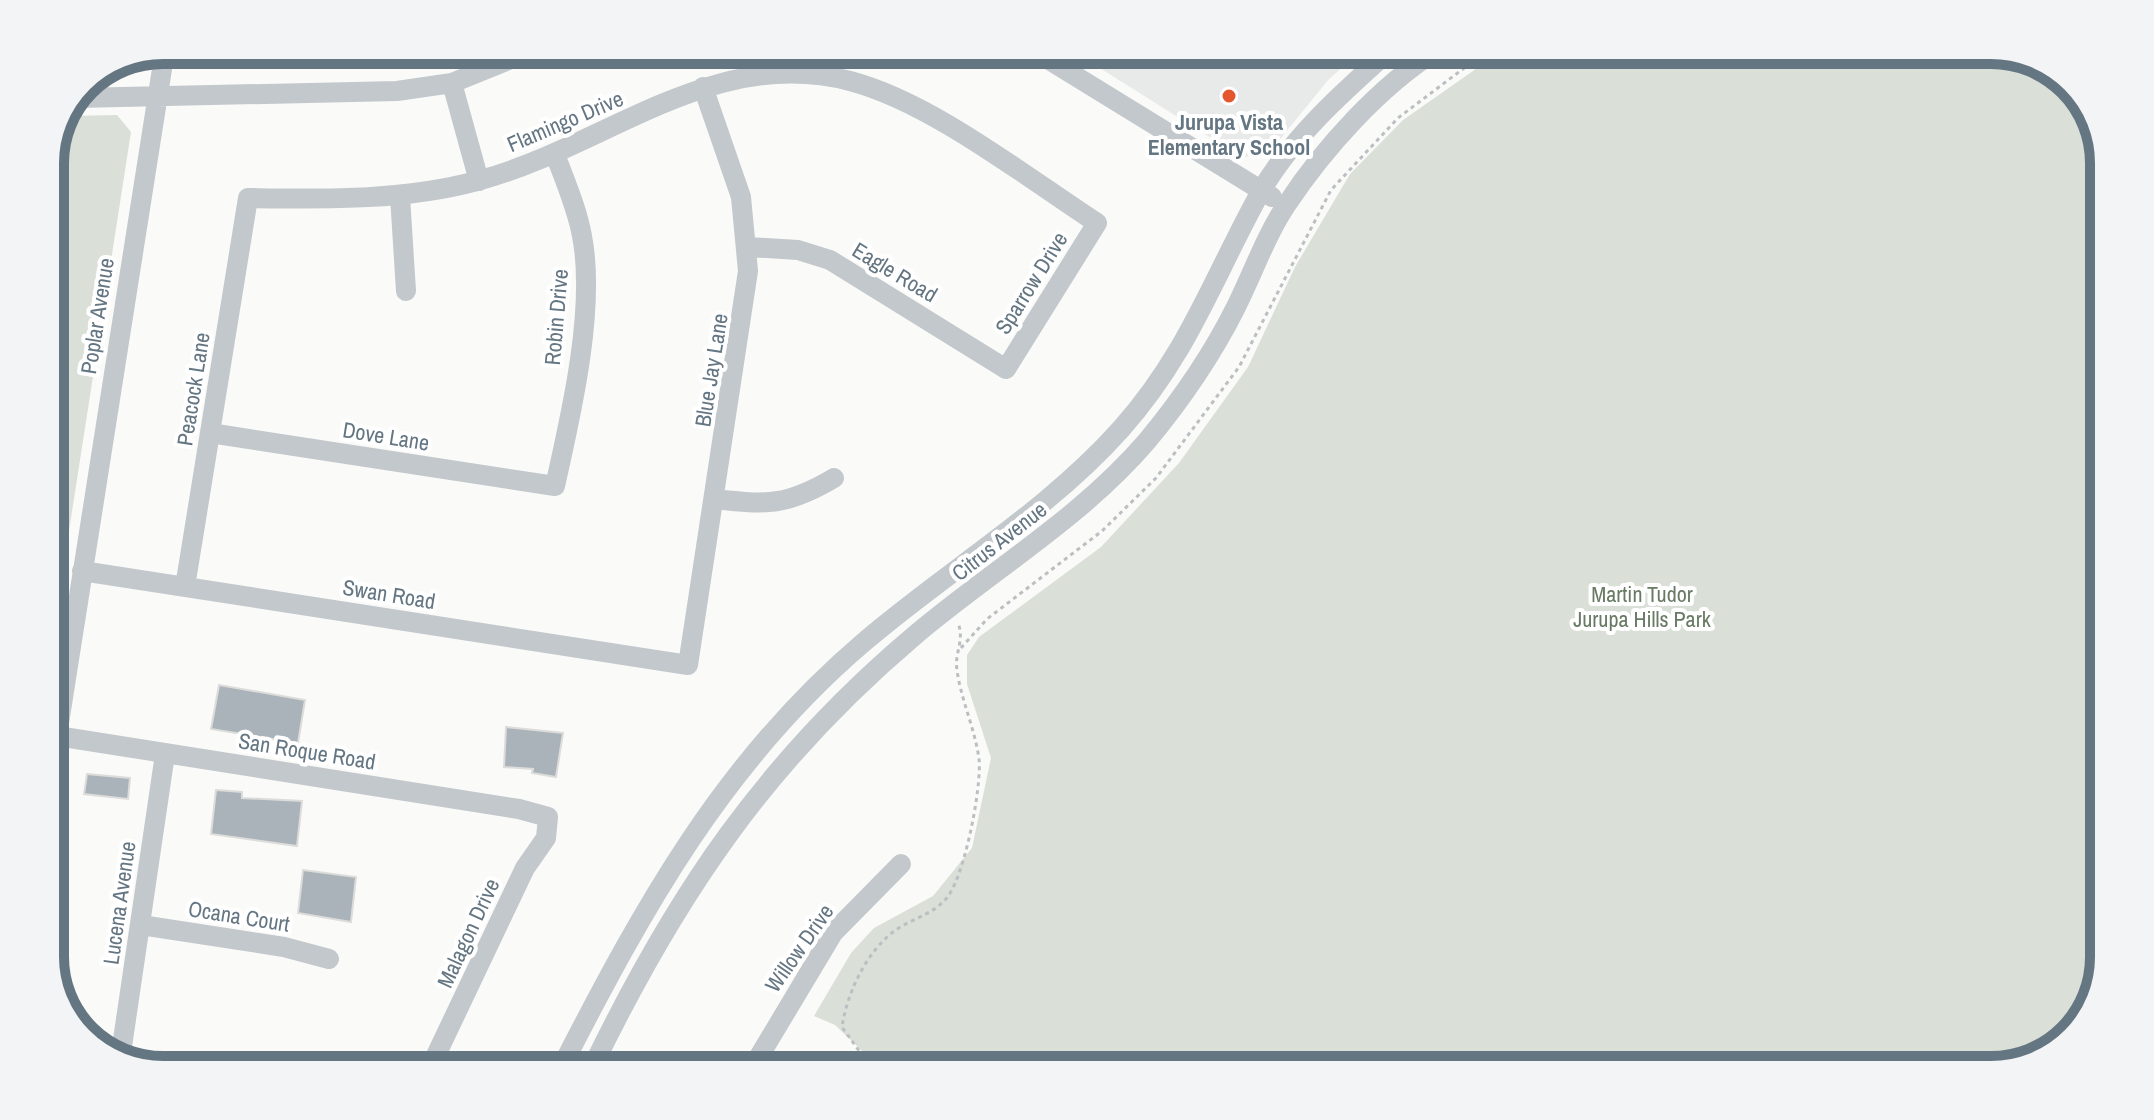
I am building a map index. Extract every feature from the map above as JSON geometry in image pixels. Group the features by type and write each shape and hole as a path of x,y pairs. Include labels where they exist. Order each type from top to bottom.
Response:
{"street":[{"name":"Poplar Avenue","path":"64,690 163,64"},
{"path":"89,98 377,93 452,83 499,64"},
{"path":"820,75 821,64"},
{"path":"1056,64 1286,204"},
{"name":"Citrus Avenue","path":"567,1056 630,933 698,825 726,788 811,692 863,642 1044,501 1122,428 1155,388 1202,314 1261,191 1339,96 1374,64"},
{"name":"Citrus Avenue","path":"598,1056 678,905 751,803 789,757 872,672 1057,527 1143,445 1198,374 1234,311 1286,204 1366,107 1420,64"},
{"name":"Flamingo Drive","path":"248,198 400,196 479,181 555,154 703,87 751,74 820,75 901,99 1097,223"},
{"path":"452,83 479,181"},
{"name":"Blue Jay Lane","path":"688,665 745,305 748,247 741,197 703,87"},
{"name":"Robin Drive","path":"555,154 583,238 585,279 582,332 555,486"},
{"path":"400,196 406,291"},
{"name":"Peacock Lane","path":"185,587 248,198"},
{"name":"Sparrow Drive","path":"1006,369 1097,223"},
{"name":"Eagle Road","path":"748,247 798,250 830,260 1006,369"},
{"name":"Dove Lane","path":"210,433 555,486"},
{"path":"715,499 761,504 784,502 804,496 834,478"},
{"name":"Swan Road","path":"82,571 688,665"},
{"name":"San Roque Road","path":"64,737 519,809 548,817"},
{"name":"Lucena Avenue","path":"122,1047 165,754"},
{"name":"Malagon Drive","path":"436,1056 525,868 546,838 548,817"},
{"name":"Willow Drive","path":"759,1056 833,933 901,864"},
{"name":"Ocana Court","path":"141,925 284,947 329,959"}],"path":[{"path":"863,1056 842,1027 845,1009 863,967 894,932 921,919 947,899 960,875 968,841 979,761 956,667 963,637 956,618"}],"shaded area":[{"name":"Jurupa Vista Elementary School","path":"1093,64 1346,64 1329,79 1272,149 1243,158"}],"green space":[{"name":"Martin Tudor Jurupa Hills Park","path":"1483,64 1991,64 2016,67 2035,74 2056,89 2073,108 2085,131 2090,157 2090,957 2080,1001 2065,1022 2040,1043 2016,1053 1991,1056 867,1056 835,1025 814,1016 851,953 874,928 933,896 972,848 991,758 967,684 967,655 979,637 1101,547 1179,463 1248,367 1295,267 1350,174 1403,120"},
{"path":"117,115 131,132 64,563 64,157 67,138 76,116"}],"building":[{"path":"219,685 305,700 298,743 211,729"},
{"path":"506,727 563,733 556,777 532,773 533,769 504,767"},
{"path":"87,774 130,778 128,799 84,794"},
{"path":"216,790 242,792 242,798 302,801 297,846 211,834"},
{"path":"303,870 356,877 351,922 298,913"}],"place":[{"name":"Jurupa Vista Elementary School","path":"1229,96"}]}
